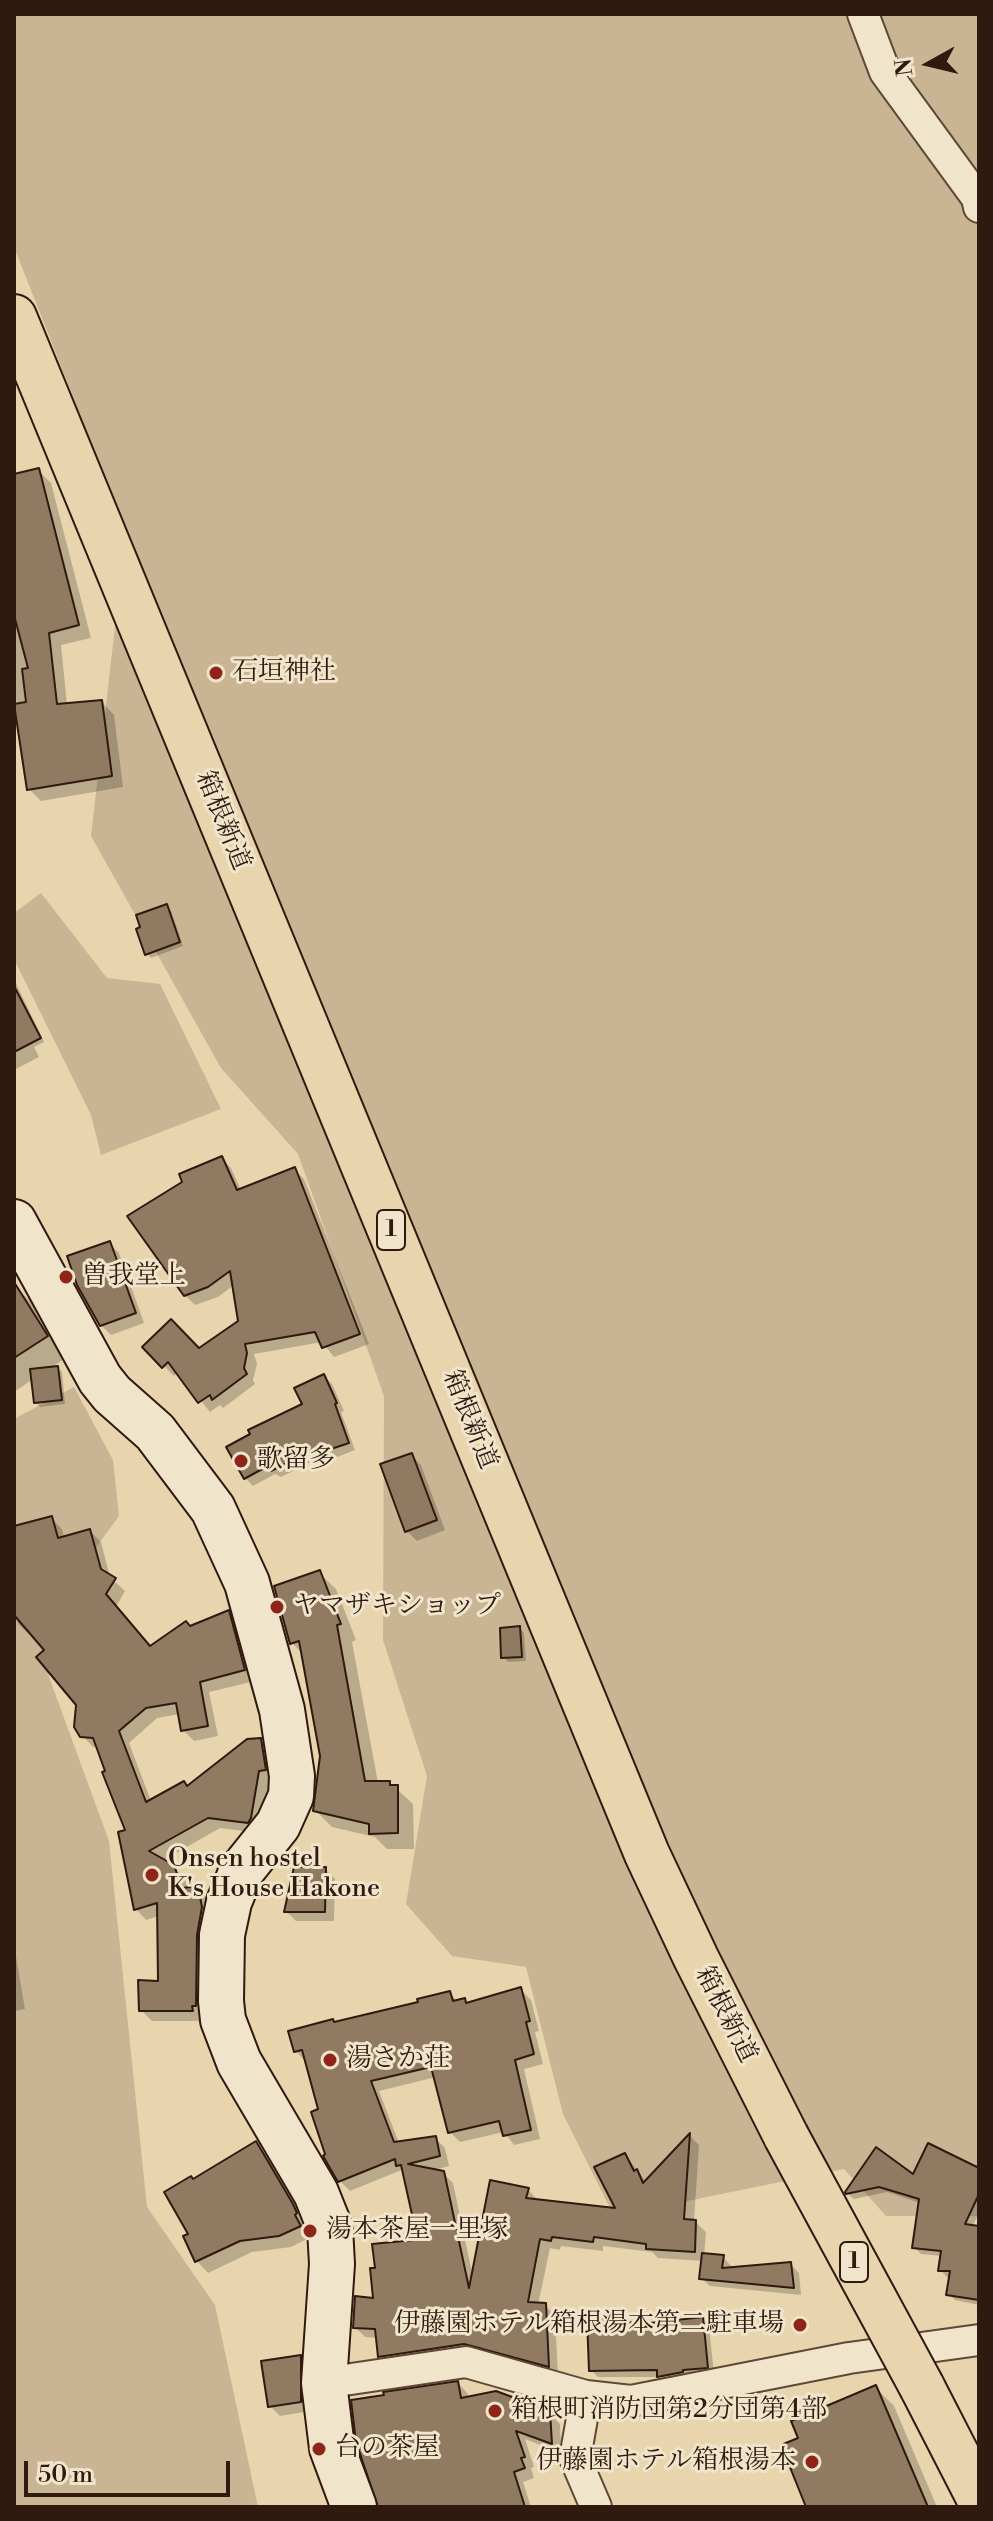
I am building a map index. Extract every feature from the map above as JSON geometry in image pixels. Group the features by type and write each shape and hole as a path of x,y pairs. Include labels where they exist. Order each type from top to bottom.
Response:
{"highway":[{"name":"箱根新道","path":"14,317 647,1854 786,2136 979,2498"}],"main road":[{"path":"14,1222 100,1379 112,1394 155,1432 213,1509 247,1583 262,1634 282,1710 292,1776 291,1796 278,1825 242,1870 229,1902 222,1935 223,2020 239,2062 327,2214 333,2244 324,2383 332,2448 354,2507"}],"street":[{"path":"863,14 885,72 977,198 979,207"},
{"path":"324,2383 466,2362 586,2396 631,2401 849,2358 979,2340"},
{"path":"586,2396 575,2458 596,2507"}],"shaded area":[{"path":"14,14 979,14 979,2216 886,2216 844,2169 614,2216 563,2114 526,1967 452,1956 406,1904 427,1776 383,1640 384,1396 298,1154 221,1068 91,836 126,531 14,247"},
{"path":"41,893 107,978 160,984 221,1109 101,1155 91,1115 14,959 14,913"},
{"path":"74,1387 113,1460 119,1516 59,1598 48,1674 109,1841 147,2207 215,2305 258,2507 14,2507 14,1419"}],"building":[{"path":"39,468 79,625 49,633 57,704 102,700 112,776 27,790 14,704 26,702 22,669 28,668 14,615 14,474"},
{"path":"167,904 180,942 145,955 136,929 140,927 136,915"},
{"path":"14,986 41,1038 14,1052"},
{"path":"222,1156 237,1190 295,1167 360,1334 322,1348 315,1332 245,1344 244,1368 247,1374 212,1400 210,1395 198,1403 168,1362 162,1368 142,1347 171,1319 199,1348 238,1321 230,1271 208,1287 184,1296 127,1216 182,1182 179,1174"},
{"path":"110,1241 136,1313 100,1326 77,1285 67,1256"},
{"path":"14,1282 48,1336 14,1358"},
{"path":"58,1366 62,1400 34,1403 30,1369"},
{"path":"324,1374 349,1443 322,1452 320,1446 271,1471 269,1466 244,1479 226,1447 250,1434 248,1430 302,1404 294,1388"},
{"path":"412,1453 437,1520 405,1532 380,1464"},
{"path":"52,1516 58,1538 90,1529 101,1569 116,1578 106,1594 150,1646 186,1621 190,1626 229,1610 245,1670 200,1682 208,1726 181,1731 176,1703 146,1708 119,1731 146,1802 184,1781 187,1786 247,1739 261,1738 266,1770 259,1771 248,1823 208,1818 149,1851 174,1865 182,1888 198,1886 202,1907 197,1935 196,2006 192,2006 193,2011 139,2011 138,1980 158,1981 157,1903 134,1910 118,1832 125,1830 102,1772 105,1771 93,1738 80,1737 74,1727 76,1705 36,1657 44,1650 14,1615 14,1526"},
{"path":"320,1570 341,1624 337,1625 365,1781 390,1781 390,1785 398,1785 398,1833 369,1834 369,1824 313,1811 320,1756 299,1641 290,1644 274,1586"},
{"path":"520,1626 522,1657 501,1658 500,1628"},
{"path":"294,1867 326,1867 325,1912 284,1912"},
{"path":"521,1987 534,2054 515,2060 531,2130 503,2136 499,2121 448,2133 431,2067 371,2081 394,2142 436,2136 440,2156 408,2164 444,2171 469,2288 490,2180 529,2188 526,2198 615,2208 594,2167 625,2153 643,2183 690,2133 684,2219 696,2220 695,2252 646,2249 646,2244 594,2237 593,2242 552,2237 551,2241 540,2239 528,2302 546,2303 549,2367 464,2344 378,2357 375,2329 353,2328 355,2296 373,2298 370,2268 375,2268 372,2244 414,2240 417,2237 401,2165 396,2166 395,2159 338,2182 323,2156 325,2154 311,2112 318,2109 302,2050 294,2052 288,2031 418,2002 417,1999 450,1991 453,2001 465,1998 466,2003"},
{"path":"256,2141 293,2204 301,2226 279,2236 240,2241 195,2262 183,2236 188,2234 164,2192 191,2176 193,2179"},
{"path":"928,2143 979,2168 979,2194 965,2224 979,2226 979,2300 946,2295 950,2271 938,2271 941,2251 912,2248 919,2199 879,2187 845,2192 876,2147 913,2174"},
{"path":"702,2253 724,2255 722,2268 791,2262 794,2288 699,2279"},
{"path":"703,2317 708,2368 657,2377 657,2370 589,2371 587,2318 620,2318 621,2323 641,2324"},
{"path":"301,2355 301,2402 268,2407 261,2361"},
{"path":"458,2381 461,2398 496,2391 550,2411 552,2444 516,2431 525,2457 521,2458 525,2468 514,2472 525,2507 378,2507 356,2442 351,2400"},
{"path":"876,2385 928,2507 806,2507 781,2445 798,2438 791,2421"}],"place":[{"name":"石垣神社","path":"216,673"},
{"name":"曽我堂上","path":"66,1277"},
{"name":"歌留多","path":"241,1461"},
{"name":"ヤマザキショップ","path":"277,1607"},
{"name":"Onsen hostel K's House Hakone","path":"152,1875"},
{"name":"湯さか荘","path":"330,2060"},
{"name":"湯本茶屋一里塚","path":"310,2231"},
{"name":"伊藤園ホテル箱根湯本第二駐車場","path":"800,2325"},
{"name":"箱根町消防団第2分団第4部","path":"495,2411"},
{"name":"台の茶屋","path":"319,2449"},
{"name":"伊藤園ホテル箱根湯本","path":"812,2462"}]}
